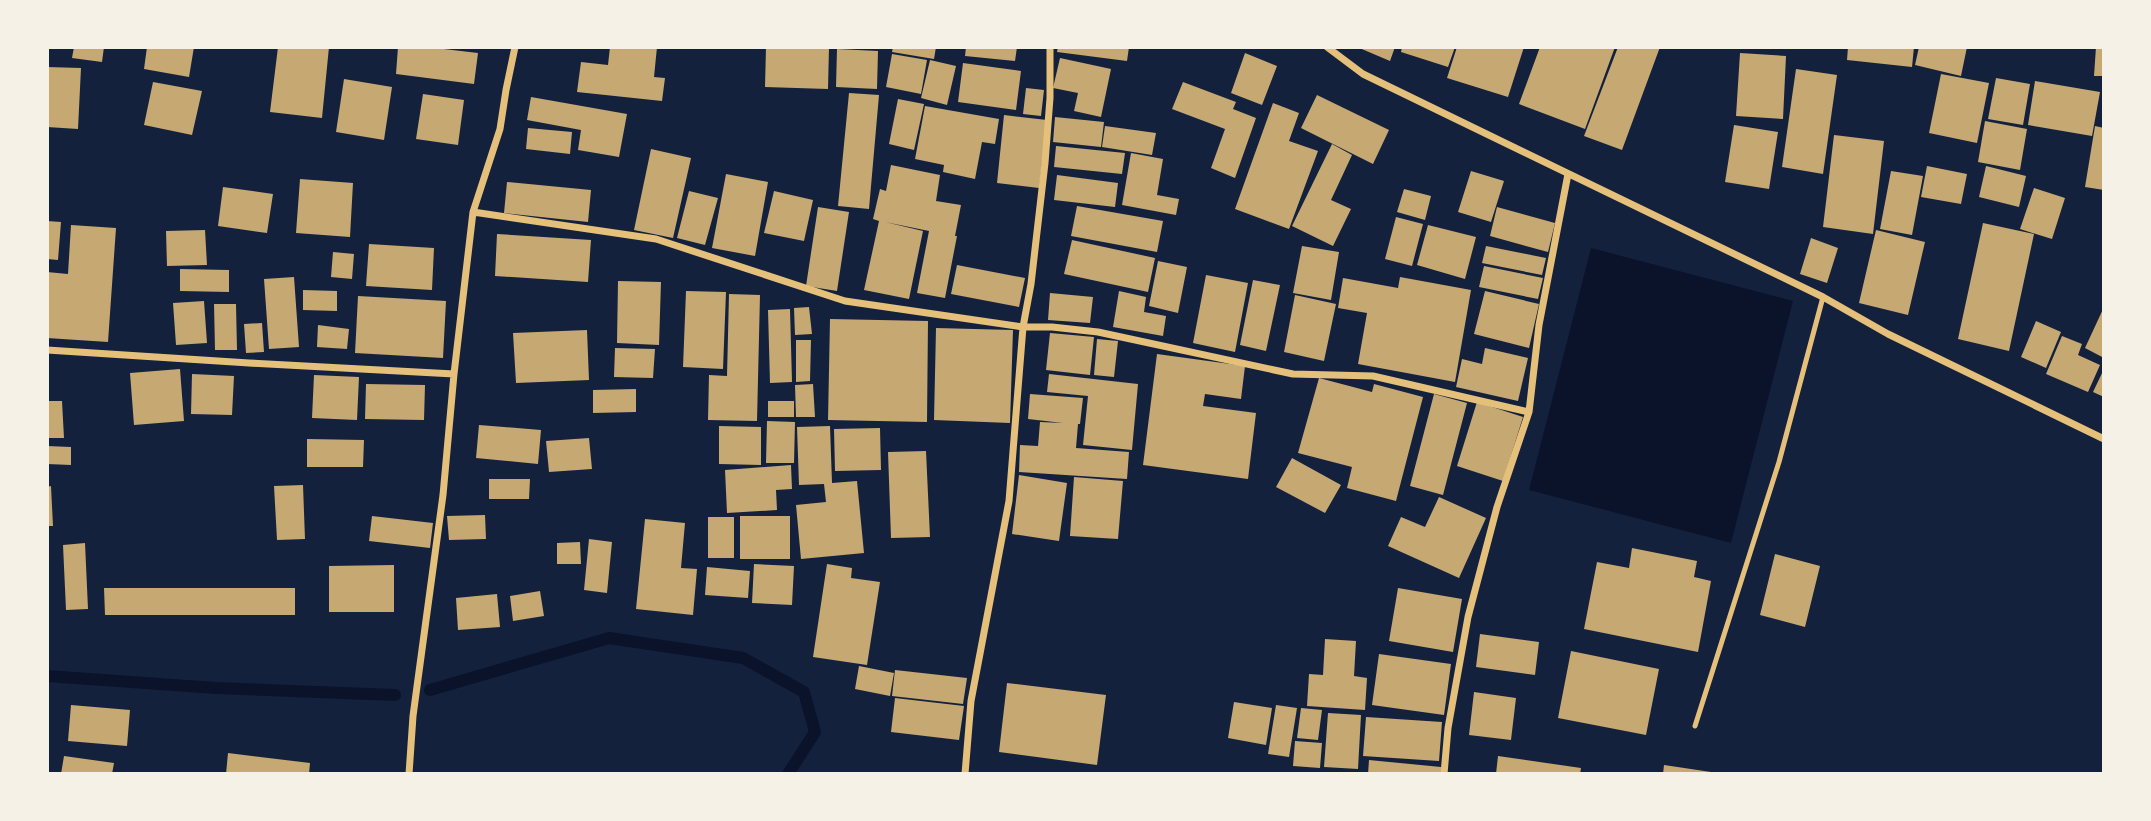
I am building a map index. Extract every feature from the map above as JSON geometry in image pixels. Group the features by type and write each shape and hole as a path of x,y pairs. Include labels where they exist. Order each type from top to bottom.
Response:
{"street":[{"path":"409,774 412,716 443,495 473,212 500,129 515,47"},
{"path":"965,774 971,701 1009,501 1023,327 1031,284 1051,98 1050,47"},
{"path":"1327,47 1363,74 1823,296 1888,334 2104,439"},
{"path":"1444,774 1448,728 1468,617 1497,507 1529,412 1539,326 1568,174"},
{"path":"473,212 656,239 845,301 1023,327 1098,332 1293,374 1373,376 1529,412"},
{"path":"47,350 454,374"}],"lane":[{"path":"1695,726 1779,462 1823,296"}],"water":[{"path":"1591,248 1793,301 1731,543 1529,490"}],"building":[{"path":"74,47 104,47 102,62 72,58"},
{"path":"147,47 194,47 189,77 144,69"},
{"path":"278,47 329,47 322,118 270,112"},
{"path":"398,47 427,47 478,53 474,84 396,74"},
{"path":"610,47 657,47 654,77 665,78 662,101 577,92 581,62 608,65"},
{"path":"766,47 829,47 828,89 765,87"},
{"path":"893,47 936,47 934,59 892,52"},
{"path":"966,47 1017,47 1015,61 965,56"},
{"path":"1058,47 1129,47 1127,61 1057,52"},
{"path":"1357,47 1395,47 1390,61"},
{"path":"1402,47 1455,47 1448,67 1401,52"},
{"path":"1457,47 1524,47 1508,97 1447,78"},
{"path":"1540,47 1615,47 1585,129 1519,104"},
{"path":"1618,47 1660,47 1622,150 1584,136"},
{"path":"1848,47 1914,47 1912,67 1847,60"},
{"path":"1919,47 1967,47 1961,76 1915,65"},
{"path":"2096,47 2104,47 2104,76 2094,76"},
{"path":"837,49 878,51 877,89 836,87"},
{"path":"1245,53 1277,66 1262,105 1231,93"},
{"path":"1740,53 1786,56 1783,119 1736,116"},
{"path":"892,54 927,60 921,94 886,87"},
{"path":"1060,58 1111,69 1101,117 1074,111 1078,93 1053,88"},
{"path":"930,60 956,66 947,105 921,98"},
{"path":"963,63 1021,71 1016,110 958,102"},
{"path":"47,67 81,68 78,129 47,127"},
{"path":"1796,69 1837,75 1823,174 1782,167"},
{"path":"1941,74 1989,83 1977,143 1929,133"},
{"path":"1996,78 2030,84 2023,125 1988,119"},
{"path":"344,79 392,87 384,140 336,132"},
{"path":"2035,81 2100,92 2092,136 2028,125"},
{"path":"153,82 202,91 192,135 144,125"},
{"path":"1183,82 1236,102 1233,109 1256,118 1235,178 1211,168 1225,129 1172,109"},
{"path":"1026,88 1044,90 1041,116 1023,114"},
{"path":"849,93 879,95 869,209 838,206"},
{"path":"423,94 464,100 458,145 416,139"},
{"path":"1317,95 1389,130 1373,164 1301,128"},
{"path":"531,97 627,114 619,157 578,150 581,130 527,120"},
{"path":"898,99 924,104 914,150 889,144"},
{"path":"1273,103 1299,113 1289,141 1318,151 1289,229 1235,209"},
{"path":"925,106 999,119 995,144 982,142 975,179 943,172 944,165 915,159"},
{"path":"1004,115 1047,120 1039,188 997,183"},
{"path":"1055,117 1104,122 1101,147 1053,142"},
{"path":"1985,121 2027,129 2020,170 1978,162"},
{"path":"1734,125 1778,132 1769,189 1725,182"},
{"path":"1105,126 1156,133 1152,155 1102,147"},
{"path":"2095,126 2104,128 2104,190 2085,187"},
{"path":"528,128 572,132 570,154 526,149"},
{"path":"1834,135 1884,141 1873,234 1823,227"},
{"path":"1332,144 1352,155 1331,200 1351,209 1333,246 1292,226"},
{"path":"1056,146 1125,153 1122,174 1054,167"},
{"path":"651,149 691,158 673,238 634,230"},
{"path":"1131,153 1163,159 1157,195 1179,199 1176,215 1122,205"},
{"path":"891,165 940,175 936,201 961,205 945,298 917,293 929,231 885,222 923,231 909,299 864,290 879,221 873,219 880,189 886,191"},
{"path":"1927,166 1967,174 1961,204 1921,197"},
{"path":"1986,166 2026,176 2019,207 1979,197"},
{"path":"1471,171 1504,181 1491,222 1458,212"},
{"path":"1891,171 1923,176 1912,235 1880,229"},
{"path":"726,174 768,182 755,256 712,248"},
{"path":"1057,175 1118,183 1115,207 1054,200"},
{"path":"300,179 353,183 350,237 296,233"},
{"path":"507,182 591,190 588,222 504,213"},
{"path":"223,187 273,194 267,233 218,226"},
{"path":"2034,188 2065,198 2052,239 2020,229"},
{"path":"1404,189 1431,196 1425,220 1397,212"},
{"path":"689,191 718,198 705,245 677,238"},
{"path":"774,191 813,200 804,241 764,233"},
{"path":"1077,206 1163,221 1157,252 1071,236"},
{"path":"818,207 849,212 837,291 806,286"},
{"path":"1497,207 1555,223 1548,252 1490,236"},
{"path":"1396,217 1423,224 1412,266 1385,259"},
{"path":"47,221 61,222 58,260 47,259"},
{"path":"1983,223 2034,234 2009,351 1958,339"},
{"path":"71,225 116,228 108,342 47,338 47,272 68,274"},
{"path":"1428,225 1476,237 1465,279 1417,265"},
{"path":"205,230 207,265 167,266 166,231"},
{"path":"1876,230 1925,242 1908,315 1859,303"},
{"path":"497,234 591,240 588,282 495,276"},
{"path":"1811,238 1838,248 1827,283 1800,274"},
{"path":"1072,240 1155,258 1148,292 1064,274"},
{"path":"369,244 434,248 432,290 366,286"},
{"path":"1302,246 1339,252 1331,300 1293,293"},
{"path":"1486,246 1546,258 1542,275 1482,263"},
{"path":"333,252 354,254 352,279 331,277"},
{"path":"1158,261 1187,267 1178,313 1149,306"},
{"path":"957,265 1025,278 1019,307 951,294"},
{"path":"1484,266 1543,278 1538,299 1479,287"},
{"path":"180,269 229,270 229,292 180,291"},
{"path":"1206,275 1248,283 1235,352 1193,343"},
{"path":"294,277 299,347 269,349 264,279"},
{"path":"1400,277 1471,290 1455,382 1358,364 1367,313 1338,308 1343,278 1398,288"},
{"path":"1253,280 1280,285 1266,351 1240,345"},
{"path":"618,281 661,282 659,345 617,343"},
{"path":"303,290 337,291 337,311 303,310"},
{"path":"686,291 726,292 723,369 683,367"},
{"path":"1119,291 1146,297 1144,312 1166,316 1163,336 1113,327"},
{"path":"1485,291 1539,304 1529,348 1474,334"},
{"path":"1050,293 1093,297 1090,323 1048,320"},
{"path":"729,294 760,295 757,421 708,420 709,375 727,376"},
{"path":"1295,295 1336,304 1324,361 1284,352"},
{"path":"358,296 446,301 443,358 355,353"},
{"path":"204,301 207,343 176,345 173,303"},
{"path":"214,304 236,304 237,350 215,350"},
{"path":"809,307 812,334 795,335 794,308"},
{"path":"2104,307 2104,358 2085,348"},
{"path":"790,309 792,382 770,383 768,310"},
{"path":"830,319 928,321 927,422 828,420"},
{"path":"2036,321 2061,332 2046,368 2021,357"},
{"path":"262,323 264,352 246,353 244,324"},
{"path":"318,325 349,329 347,349 317,347"},
{"path":"936,328 1013,330 1010,423 934,420"},
{"path":"587,330 589,380 516,383 513,333"},
{"path":"1050,333 1094,337 1090,375 1046,370"},
{"path":"2062,336 2082,344 2078,355 2100,365 2088,392 2046,374"},
{"path":"1097,339 1118,341 1114,377 1094,375"},
{"path":"796,340 811,340 810,381 796,382"},
{"path":"615,348 655,349 653,378 614,377"},
{"path":"1485,348 1528,358 1518,401 1456,387 1462,359 1482,364"},
{"path":"1157,354 1245,366 1241,399 1205,394 1203,406 1256,413 1248,479 1143,465"},
{"path":"180,369 184,421 134,425 130,373"},
{"path":"2104,369 2104,397 2093,392"},
{"path":"192,374 234,376 232,415 191,414"},
{"path":"1049,374 1138,384 1132,450 1083,445 1088,396 1047,392"},
{"path":"314,375 359,377 357,420 312,418"},
{"path":"1319,378 1372,392 1374,384 1423,397 1396,501 1347,488 1352,467 1298,453"},
{"path":"366,384 425,385 424,420 365,419"},
{"path":"813,384 815,417 796,417 795,385"},
{"path":"636,389 636,412 593,413 593,390"},
{"path":"1030,394 1083,398 1076,448 1129,452 1127,479 1019,472 1020,445 1038,446 1040,422 1063,423 1028,419"},
{"path":"1434,394 1467,403 1443,495 1410,486"},
{"path":"47,401 62,401 64,438 47,438"},
{"path":"768,401 794,401 794,417 768,417"},
{"path":"1477,402 1523,417 1503,481 1457,466"},
{"path":"767,421 795,422 794,463 766,463"},
{"path":"479,425 541,430 538,464 476,458"},
{"path":"719,426 761,427 761,465 719,464"},
{"path":"830,426 832,483 857,481 864,553 801,559 796,505 826,502 824,484 799,485 797,427"},
{"path":"880,428 881,470 835,471 834,429"},
{"path":"589,438 592,469 549,472 546,441"},
{"path":"307,439 364,440 363,467 307,467"},
{"path":"47,446 71,447 71,465 47,464"},
{"path":"926,451 930,537 891,538 888,452"},
{"path":"1292,458 1341,485 1325,513 1276,487"},
{"path":"791,465 792,489 776,490 777,510 727,513 725,470"},
{"path":"1019,475 1067,483 1059,541 1012,534"},
{"path":"1074,477 1123,481 1118,539 1070,536"},
{"path":"489,479 530,479 529,499 489,499"},
{"path":"303,485 305,539 277,540 274,486"},
{"path":"51,486 53,526 47,526 47,487"},
{"path":"1439,497 1486,518 1459,578 1388,546 1401,517 1425,527"},
{"path":"485,515 486,539 449,540 447,516"},
{"path":"372,516 433,523 430,548 369,541"},
{"path":"740,516 790,516 790,559 740,559"},
{"path":"708,517 734,517 734,558 708,558"},
{"path":"645,519 685,523 681,568 697,569 693,615 636,609"},
{"path":"589,539 612,542 607,593 584,590"},
{"path":"580,542 581,564 557,564 557,543"},
{"path":"85,543 88,609 66,610 63,545"},
{"path":"1632,548 1697,561 1694,577 1711,581 1698,652 1584,629 1597,562 1629,568"},
{"path":"1775,554 1820,566 1805,627 1760,615"},
{"path":"754,564 794,566 792,605 752,603"},
{"path":"827,564 852,568 851,578 880,582 867,665 813,657"},
{"path":"394,565 394,612 329,612 329,566"},
{"path":"707,567 750,571 748,598 705,595"},
{"path":"104,588 295,588 295,615 105,615"},
{"path":"1398,588 1462,599 1453,652 1389,641"},
{"path":"540,591 544,616 513,621 510,596"},
{"path":"497,594 500,627 458,630 456,598"},
{"path":"1480,634 1539,642 1535,675 1476,667"},
{"path":"1325,639 1356,641 1354,676 1367,678 1365,710 1307,706 1309,674 1323,675"},
{"path":"1571,651 1659,669 1646,735 1558,718"},
{"path":"1379,654 1451,664 1444,715 1372,705"},
{"path":"859,666 894,673 890,696 855,689"},
{"path":"895,670 967,678 963,704 892,696"},
{"path":"1007,683 1106,695 1097,765 999,752"},
{"path":"1474,692 1516,698 1511,740 1469,735"},
{"path":"895,698 964,706 959,740 891,732"},
{"path":"1234,702 1272,708 1266,745 1228,738"},
{"path":"71,705 130,710 127,746 68,741"},
{"path":"1276,705 1297,708 1289,757 1268,754"},
{"path":"1301,708 1322,710 1318,740 1297,738"},
{"path":"1328,713 1361,715 1358,769 1324,767"},
{"path":"1366,717 1442,722 1439,761 1363,756"},
{"path":"1295,741 1322,743 1320,768 1293,766"},
{"path":"228,753 310,763 309,774 226,774"},
{"path":"64,756 114,763 112,774 61,774"},
{"path":"1498,756 1581,768 1580,774 1496,774"},
{"path":"1369,760 1441,767 1441,774 1368,774"},
{"path":"1664,765 1711,772 1663,774"}],"waterway":[{"path":"430,690 609,638 743,658 804,692 815,732 788,774"},
{"path":"47,676 216,688 395,695"}]}
